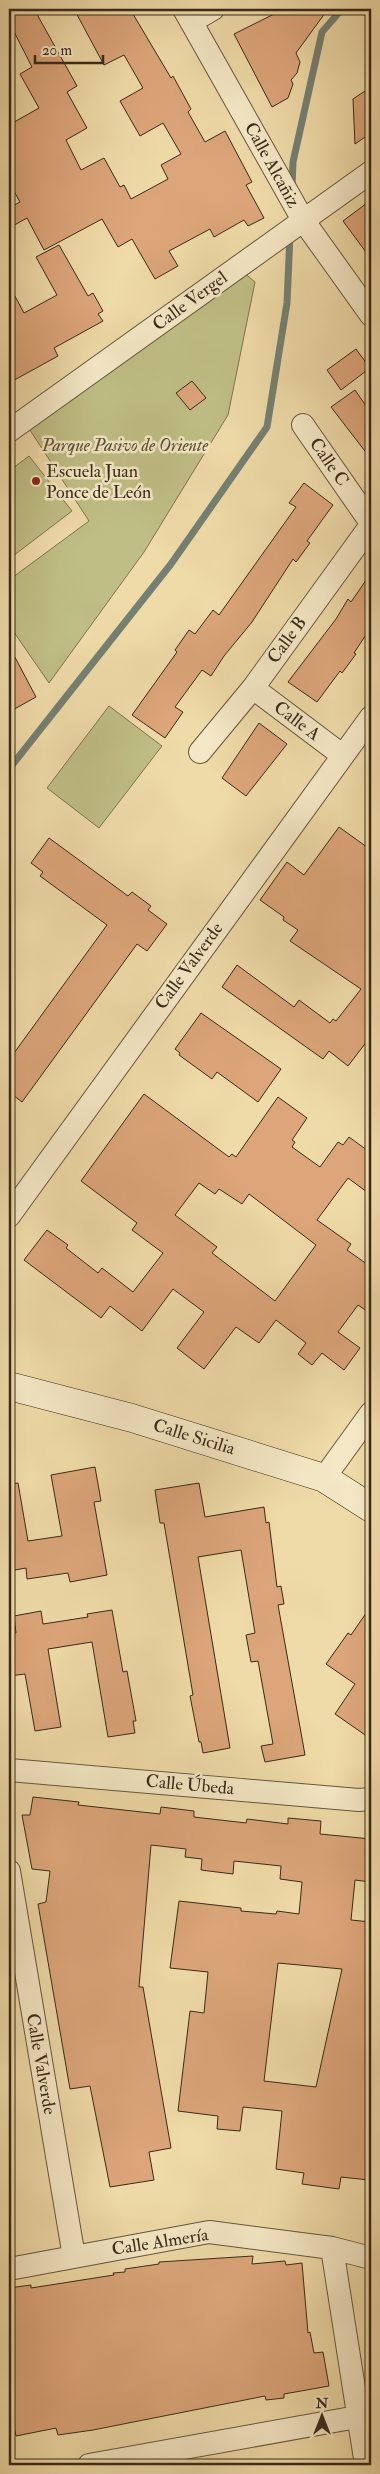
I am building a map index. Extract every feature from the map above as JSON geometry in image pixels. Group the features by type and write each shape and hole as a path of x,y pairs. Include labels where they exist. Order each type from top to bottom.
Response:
{"street":[{"path":"188,15 213,9"},
{"name":"Calle Alcañiz","path":"188,15 303,220 371,315"},
{"name":"Calle Vergel","path":"9,431 371,172"},
{"name":"Calle C","path":"303,425 371,524"},
{"name":"Calle B","path":"200,752 253,688 371,524"},
{"name":"Calle A","path":"253,688 342,755"},
{"name":"Calle Valverde","path":"9,1216 371,716"},
{"name":"Calle Sicilia","path":"9,1386 132,1418 324,1478 371,1508"},
{"path":"324,1478 371,1413"},
{"name":"Calle Úbeda","path":"9,1770 359,1800 371,1799"},
{"name":"Calle Valverde","path":"9,1872 74,2257"},
{"name":"Calle Almería","path":"9,2269 210,2232 332,2248 371,2258"},
{"path":"332,2248 366,2465"},
{"path":"89,2465 148,2460 357,2417"}],"green space":[{"name":"Parque Pasivo de Oriente","path":"242,271 255,282 228,415 144,552 49,683 9,625 9,580 89,521 28,427"},
{"path":"29,456 72,511 9,559 9,471"},
{"path":"109,706 162,746 99,828 47,788"}],"building":[{"path":"9,9 34,9 77,86 67,92 87,128 66,140 81,170 104,158 120,187 124,185 131,199 168,179 161,165 181,154 163,123 140,136 120,101 143,88 124,55 104,65 74,9 130,9 171,78 173,76 191,109 188,112 205,142 225,131 252,182 246,185 264,218 248,226 244,220 214,237 210,229 169,251 178,266 155,279 132,239 118,247 102,219 44,250 27,218 9,228 9,208 20,202 9,182 9,125 39,108 20,74 32,67 9,22"},
{"path":"284,9 328,9 296,53 300,62 297,73 291,80 293,84 288,98 272,107 234,34"},
{"path":"371,87 371,133 355,144 353,99"},
{"path":"371,200 371,259 343,221"},
{"path":"59,245 88,296 93,293 103,311 98,314 103,321 54,348 58,356 9,383 9,285 24,313 57,295 36,257"},
{"path":"356,349 370,368 341,390 327,370"},
{"path":"192,381 206,398 190,410 176,393"},
{"path":"355,390 371,413 371,459 331,407"},
{"path":"304,483 333,505 307,541 310,543 296,562 293,559 252,622 224,656 211,676 202,670 175,707 183,712 165,738 132,715 177,652 175,650 189,630 195,634 213,610 219,615 296,507 289,503"},
{"path":"371,573 371,627 354,653 356,654 342,673 340,671 317,702 288,682 336,619 348,599 351,602"},
{"path":"9,646 36,697 9,712"},
{"path":"259,723 287,744 246,796 222,778"},
{"path":"339,827 371,850 371,1036 348,1066 329,1051 323,1059 222,987 237,965 294,1007 299,1000 330,1023 333,1019 336,1021 361,989 290,941 298,930 283,920 284,917 260,900 287,862 304,875"},
{"path":"49,838 128,896 132,892 151,906 148,910 167,924 147,951 137,944 22,1102 9,1092 9,1060 107,925 40,876 43,872 31,863"},
{"path":"201,1013 281,1069 258,1102 217,1072 212,1079 179,1055 180,1053 175,1049"},
{"path":"144,1094 229,1157 232,1154 236,1157 278,1097 307,1118 292,1140 295,1142 292,1147 320,1167 338,1142 343,1145 349,1137 371,1153 371,1195 348,1178 317,1220 351,1244 347,1250 371,1267 371,1314 358,1305 338,1332 360,1348 344,1370 322,1353 312,1365 298,1354 306,1343 276,1320 259,1343 236,1327 204,1369 177,1348 204,1312 173,1289 142,1331 110,1306 101,1318 24,1260 47,1230 68,1245 66,1248 98,1273 102,1268 133,1292 163,1253 132,1230 137,1223 81,1181","holes":["199,1183 215,1194 219,1189 242,1204 249,1194 316,1245 275,1301 212,1253 217,1247 175,1215"]},
{"path":"95,1467 101,1501 94,1502 107,1575 70,1582 68,1573 27,1579 26,1568 9,1571 9,1484 18,1483 28,1541 62,1536 51,1475"},
{"path":"199,1483 205,1517 264,1507 266,1523 269,1522 277,1587 281,1586 284,1604 278,1605 305,1755 265,1762 261,1746 273,1744 258,1661 251,1662 246,1635 255,1633 241,1550 198,1557 230,1748 203,1753 190,1696 193,1695 164,1523 160,1523 155,1490"},
{"path":"371,1606 371,1739 335,1714 355,1684 326,1664 348,1633 351,1635"},
{"path":"112,1610 123,1672 127,1671 136,1721 133,1721 135,1733 108,1737 92,1642 48,1649 61,1727 35,1731 25,1674 9,1676 9,1634 16,1633 14,1616 41,1611 43,1624 88,1617 87,1614"},
{"path":"33,1797 79,1802 78,1805 160,1814 161,1807 194,1811 194,1817 246,1823 247,1819 288,1824 288,1818 321,1821 320,1834 371,1839 371,1882 355,1880 351,1920 371,1922 371,2164 369,2180 341,2177 339,2189 302,2184 304,2173 276,2169 282,2111 243,2107 240,2131 217,2129 218,2116 178,2111 190,2011 204,2013 208,1972 170,1968 179,1901 241,1908 241,1911 276,1914 277,1911 299,1914 302,1882 280,1879 281,1866 234,1861 233,1874 201,1870 202,1859 185,1857 186,1849 151,1845 139,1987 143,1987 171,2148 149,2152 154,2180 110,2187 90,2086 70,2089 38,1904 46,1902 50,1871 32,1869 22,1815 30,1815","holes":["278,1963 342,1969 316,2087 264,2081"]},
{"path":"253,2256 252,2264 285,2261 286,2265 302,2263 308,2333 310,2332 314,2353 323,2352 329,2386 284,2394 284,2398 266,2400 265,2396 93,2430 58,2435 56,2428 16,2436 13,2422 9,2422 9,2288 31,2285 31,2288 114,2275 113,2273 125,2272 125,2269 159,2264 159,2262"}],"waterway":[{"path":"292,187 293,162 322,32 342,9"},
{"path":"9,769 171,564 267,427 287,303 290,235"}],"place":[{"name":"Escuela Juan Ponce de León","path":"36,481"}]}
